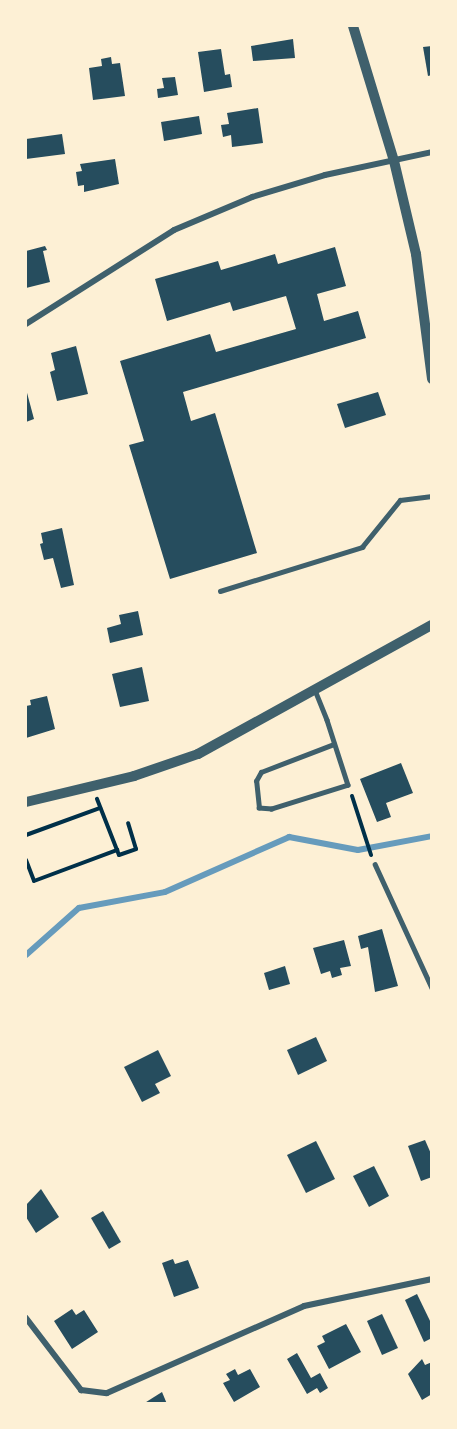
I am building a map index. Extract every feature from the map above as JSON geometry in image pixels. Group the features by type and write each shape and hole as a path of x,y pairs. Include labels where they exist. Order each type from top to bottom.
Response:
{"street":[{"path":"353,26 394,161 416,254 432,379"},
{"path":"26,324 174,230 252,196 325,174 432,152"},
{"path":"26,802 134,776 198,754 314,687 432,625"},
{"path":"26,1318 81,1390 106,1393 304,1306 432,1279"}],"lane":[{"path":"220,591 362,547 400,500 432,496"},
{"path":"314,687 334,744 348,785 272,809 259,808 256,781 261,771 334,744"},
{"path":"375,864 432,988"}],"path":[{"path":"348,785 365,839"},
{"path":"26,835 100,808 118,855 136,849 128,823"},
{"path":"26,860 34,881 117,850"}],"building":[{"path":"293,39 295,58 253,61 251,46"},
{"path":"432,46 432,75 428,76 423,47"},
{"path":"221,49 225,75 230,74 232,87 204,92 198,52"},
{"path":"111,57 112,64 120,63 125,96 93,100 89,68 102,66 101,59"},
{"path":"175,77 178,95 158,98 157,89 164,88 162,78"},
{"path":"258,108 263,143 232,147 231,135 223,137 221,125 229,124 227,113"},
{"path":"199,116 202,134 164,141 161,122"},
{"path":"62,134 65,154 26,159 26,139"},
{"path":"115,159 119,184 84,192 84,185 78,186 76,172 82,171 80,164"},
{"path":"45,246 47,250 43,251 50,282 26,288 26,251"},
{"path":"335,247 346,286 317,294 324,321 358,311 366,338 183,392 191,421 215,413 257,553 170,579 129,445 144,441 120,361 210,334 216,352 296,329 286,296 233,311 230,302 167,321 155,279 218,261 221,270 275,254 278,264"},
{"path":"76,346 88,394 57,401 50,372 55,370 51,353"},
{"path":"26,389 34,419 26,422"},
{"path":"378,392 386,415 345,428 337,404"},
{"path":"62,528 74,585 61,588 53,558 44,560 40,544 43,543 41,533"},
{"path":"138,611 143,635 110,643 107,628 121,624 119,615"},
{"path":"142,667 149,701 120,707 112,674"},
{"path":"47,696 55,729 26,738 26,706 31,705 30,700"},
{"path":"401,763 413,793 386,803 391,817 377,822 360,779"},
{"path":"382,929 398,986 375,992 368,947 361,949 358,936"},
{"path":"344,940 351,966 340,968 342,975 332,978 330,971 321,974 313,948"},
{"path":"285,966 290,984 269,990 264,973"},
{"path":"316,1037 327,1061 298,1075 287,1050"},
{"path":"158,1050 171,1076 155,1084 160,1093 142,1102 124,1067"},
{"path":"425,1140 432,1156 432,1177 421,1181 408,1146"},
{"path":"316,1141 335,1179 306,1193 287,1155"},
{"path":"374,1166 389,1196 369,1207 353,1176"},
{"path":"41,1189 59,1217 36,1233 26,1217 26,1205"},
{"path":"103,1211 121,1242 109,1249 91,1218"},
{"path":"173,1259 175,1264 188,1260 199,1288 174,1297 162,1263"},
{"path":"417,1294 432,1325 432,1338 424,1342 405,1300"},
{"path":"72,1309 76,1315 84,1310 98,1332 72,1349 54,1321"},
{"path":"382,1314 398,1348 382,1355 367,1321"},
{"path":"346,1324 361,1352 329,1369 317,1346 325,1342 322,1336"},
{"path":"297,1353 311,1378 320,1373 328,1388 320,1393 317,1388 307,1394 287,1359"},
{"path":"422,1359 425,1365 432,1362 432,1394 422,1400 408,1374"},
{"path":"235,1369 238,1375 250,1369 260,1387 234,1402 223,1383 230,1380 226,1374"},
{"path":"162,1392 167,1404 143,1404"}],"waterway":[{"path":"26,955 79,908 165,892 289,837 358,850 432,836"}]}
